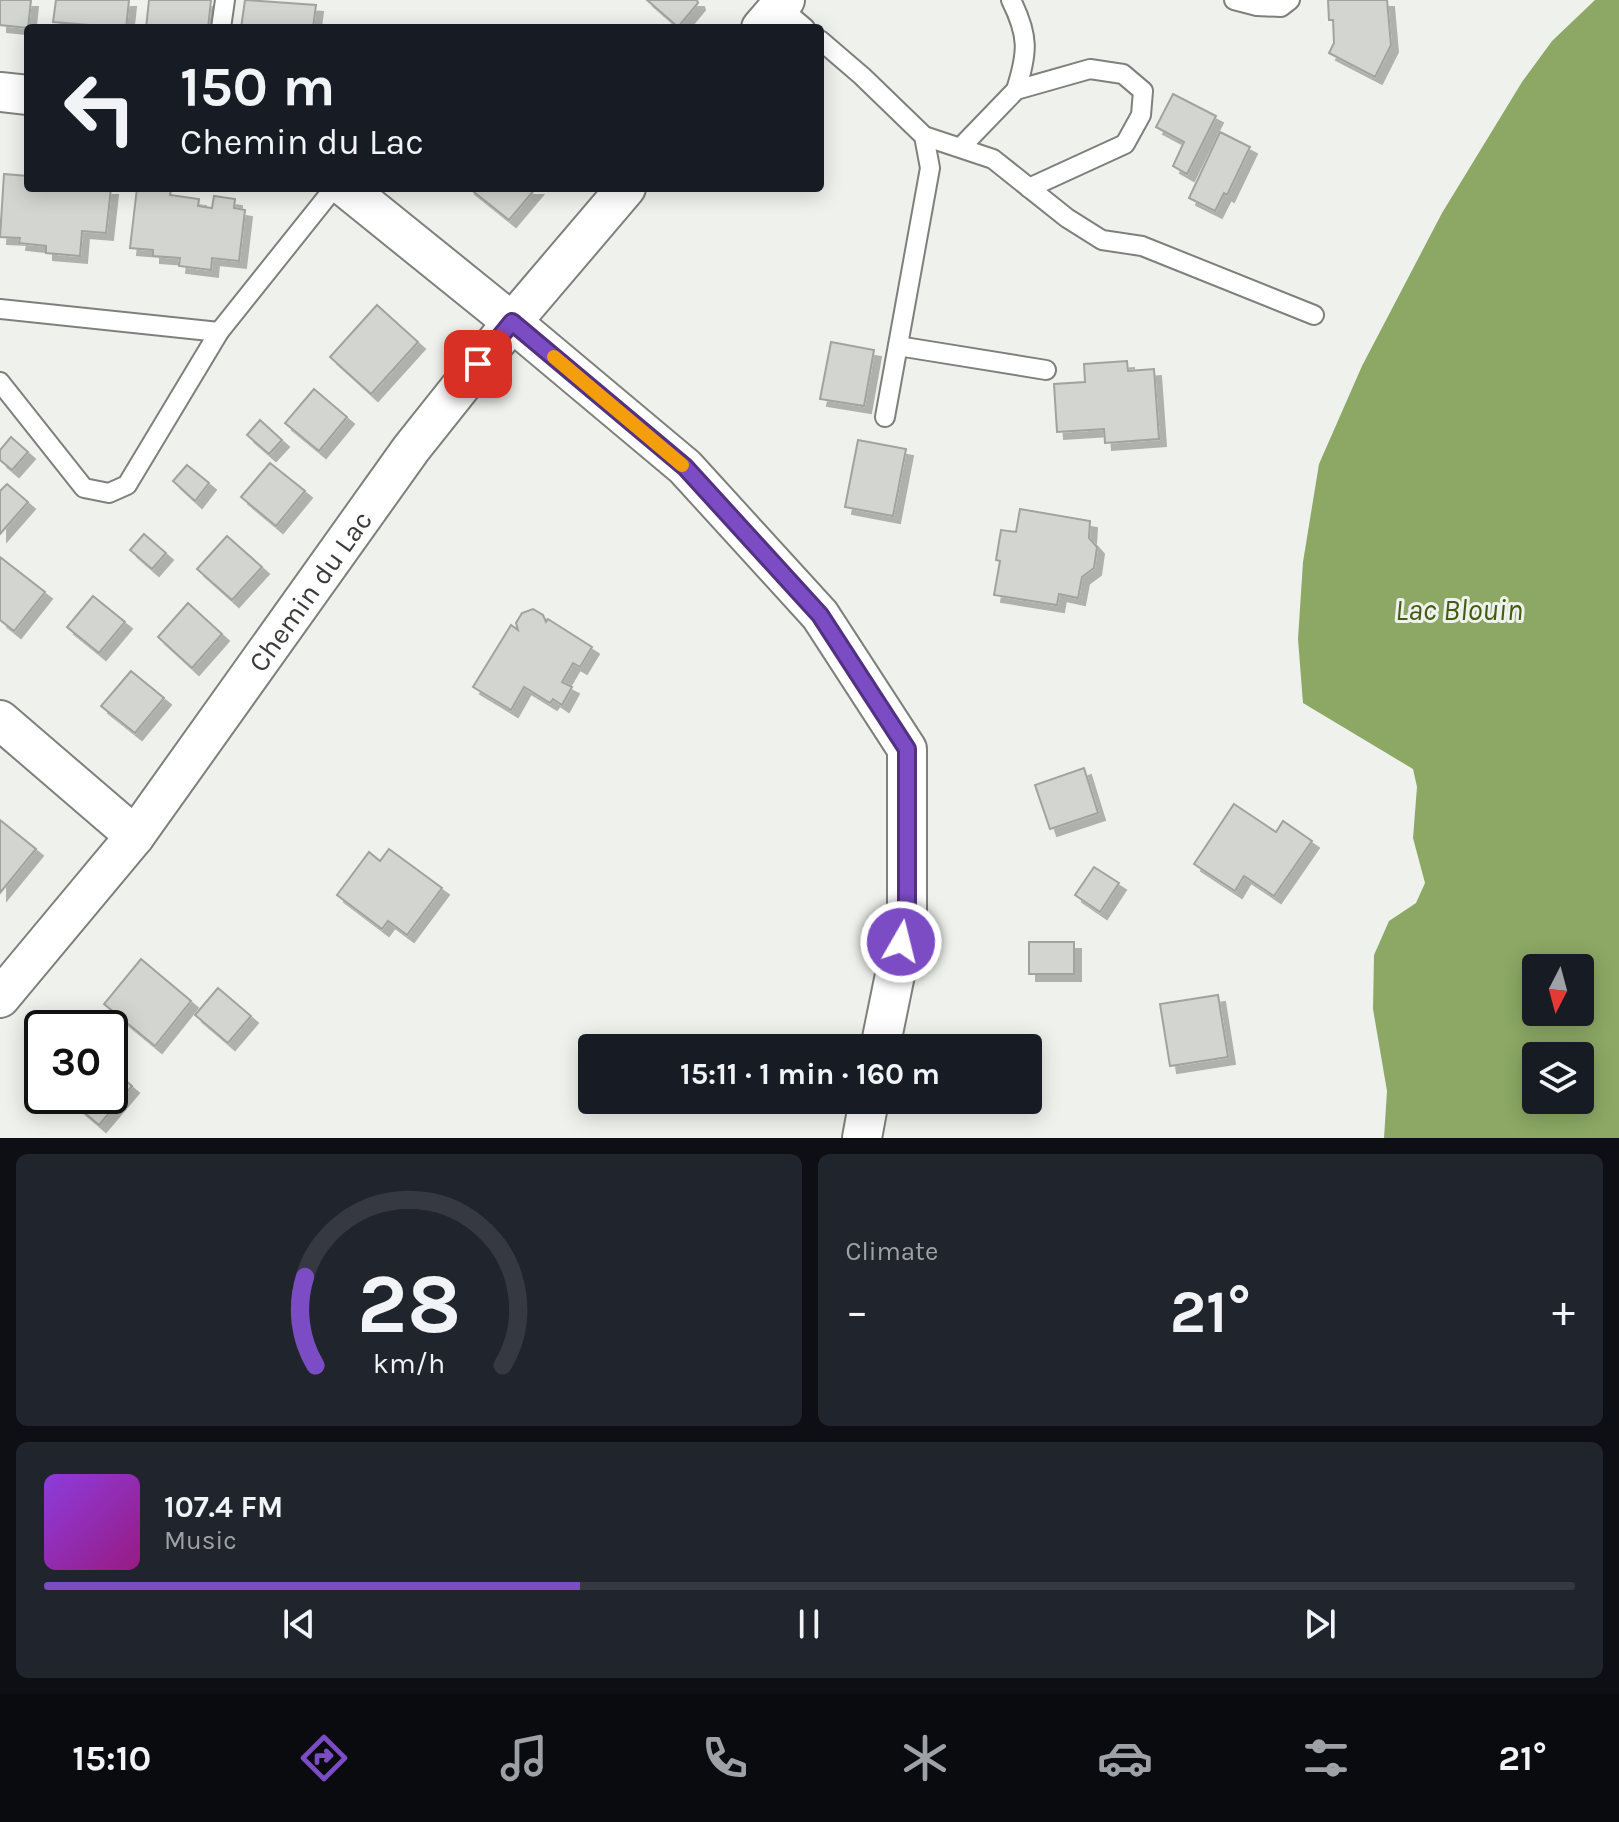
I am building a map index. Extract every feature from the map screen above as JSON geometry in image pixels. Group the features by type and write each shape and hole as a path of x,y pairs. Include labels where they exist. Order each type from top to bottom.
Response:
{"street":[{"path":"0,92 24,95"},
{"path":"351,192 685,467 820,615 907,749 907,916 883,1034"},
{"name":"Chemin du Lac","path":"0,998 135,836 411,449 512,322 623,192"},
{"path":"0,720 135,836"},
{"path":"862,1138 866,1114"}],"lane":[{"path":"222,24 225,0"},
{"path":"961,147 1016,90 1026,59 1021,21 1011,0"},
{"path":"1234,0 1257,6 1281,7 1290,0"},
{"path":"824,43 924,136 993,159 1067,218 1102,240 1142,246 1314,315"},
{"path":"1016,90 1090,69 1123,74 1143,91 1141,115 1125,144 1029,188"},
{"path":"885,417 930,168 924,136"},
{"path":"0,382 84,488 109,493 127,485 219,332 331,192"},
{"path":"0,309 219,332"},
{"path":"898,346 1046,370"}],"water":[{"name":"Lac Blouin","path":"1595,0 1619,0 1619,1138 1384,1138 1387,1091 1373,1009 1374,955 1389,921 1416,903 1425,883 1413,838 1417,787 1413,769 1303,703 1298,639 1303,562 1319,464 1362,366 1442,213 1522,82 1552,41"}],"building":[{"path":"0,0 31,0 28,24 24,24 24,28 0,25"},
{"path":"56,0 129,0 126,24 53,22"},
{"path":"149,0 211,0 208,24 146,24"},
{"path":"245,0 316,5 314,24 242,24"},
{"path":"647,0 697,0 698,3 680,24 675,24"},
{"path":"1328,0 1387,0 1391,45 1375,77 1329,53 1334,43"},
{"path":"1173,94 1216,116 1187,174 1173,166 1184,142 1156,127"},
{"path":"1220,132 1250,147 1227,195 1224,193 1215,211 1189,198"},
{"path":"4,174 24,176 24,192 111,192 106,233 82,231 80,256 46,253 46,246 19,243 20,238 0,237"},
{"path":"137,192 171,192 170,195 199,199 198,206 212,208 214,196 235,199 234,208 245,210 239,261 212,258 211,270 179,266 180,258 153,256 153,250 130,248"},
{"path":"474,192 533,192 509,220"},
{"path":"377,305 418,342 371,394 330,357"},
{"path":"831,342 874,350 864,406 820,399"},
{"path":"1127,361 1128,371 1154,369 1159,439 1105,443 1104,429 1057,432 1054,384 1085,382 1084,364"},
{"path":"314,389 347,417 319,451 285,423"},
{"path":"260,420 282,440 269,454 247,435"},
{"path":"11,437 28,452 12,470 0,460 0,450"},
{"path":"858,440 906,449 893,516 845,507"},
{"path":"270,463 305,491 276,526 241,497"},
{"path":"187,465 209,483 195,501 173,481"},
{"path":"7,484 28,502 0,534 0,491"},
{"path":"1020,509 1090,521 1089,538 1097,547 1094,568 1082,577 1078,598 1059,594 1057,605 994,595 1001,530 1016,532"},
{"path":"144,534 166,553 152,569 130,550"},
{"path":"227,536 262,567 232,600 197,569"},
{"path":"0,557 45,592 14,631 0,620"},
{"path":"93,596 125,622 99,653 67,627"},
{"path":"188,603 222,634 192,668 158,637"},
{"path":"533,609 543,615 546,622 548,619 592,647 580,667 573,663 562,682 572,687 562,705 553,699 550,703 524,687 511,710 473,687 511,625 518,630 516,623 522,613"},
{"path":"131,671 164,698 135,733 101,706"},
{"path":"1084,768 1098,813 1050,829 1035,785"},
{"path":"1234,804 1276,832 1283,821 1312,841 1274,896 1244,876 1235,891 1194,864"},
{"path":"0,820 36,849 0,893"},
{"path":"389,849 442,888 407,935 388,921 382,929 337,895 369,852 380,861"},
{"path":"1094,867 1119,883 1100,912 1075,895"},
{"path":"1029,942 1074,942 1074,974 1029,974"},
{"path":"141,959 191,1001 155,1046 128,1024 128,1010 111,1010 104,1004"},
{"path":"218,988 251,1016 228,1043 195,1015"},
{"path":"1218,995 1228,1057 1170,1066 1160,1004"},
{"path":"86,1114 108,1114 99,1125"}],"slow traffic":[{"path":"554,357 682,465"}],"route":[{"path":"478,364 512,322 685,467 820,615 907,749 907,916 901,942"}]}
